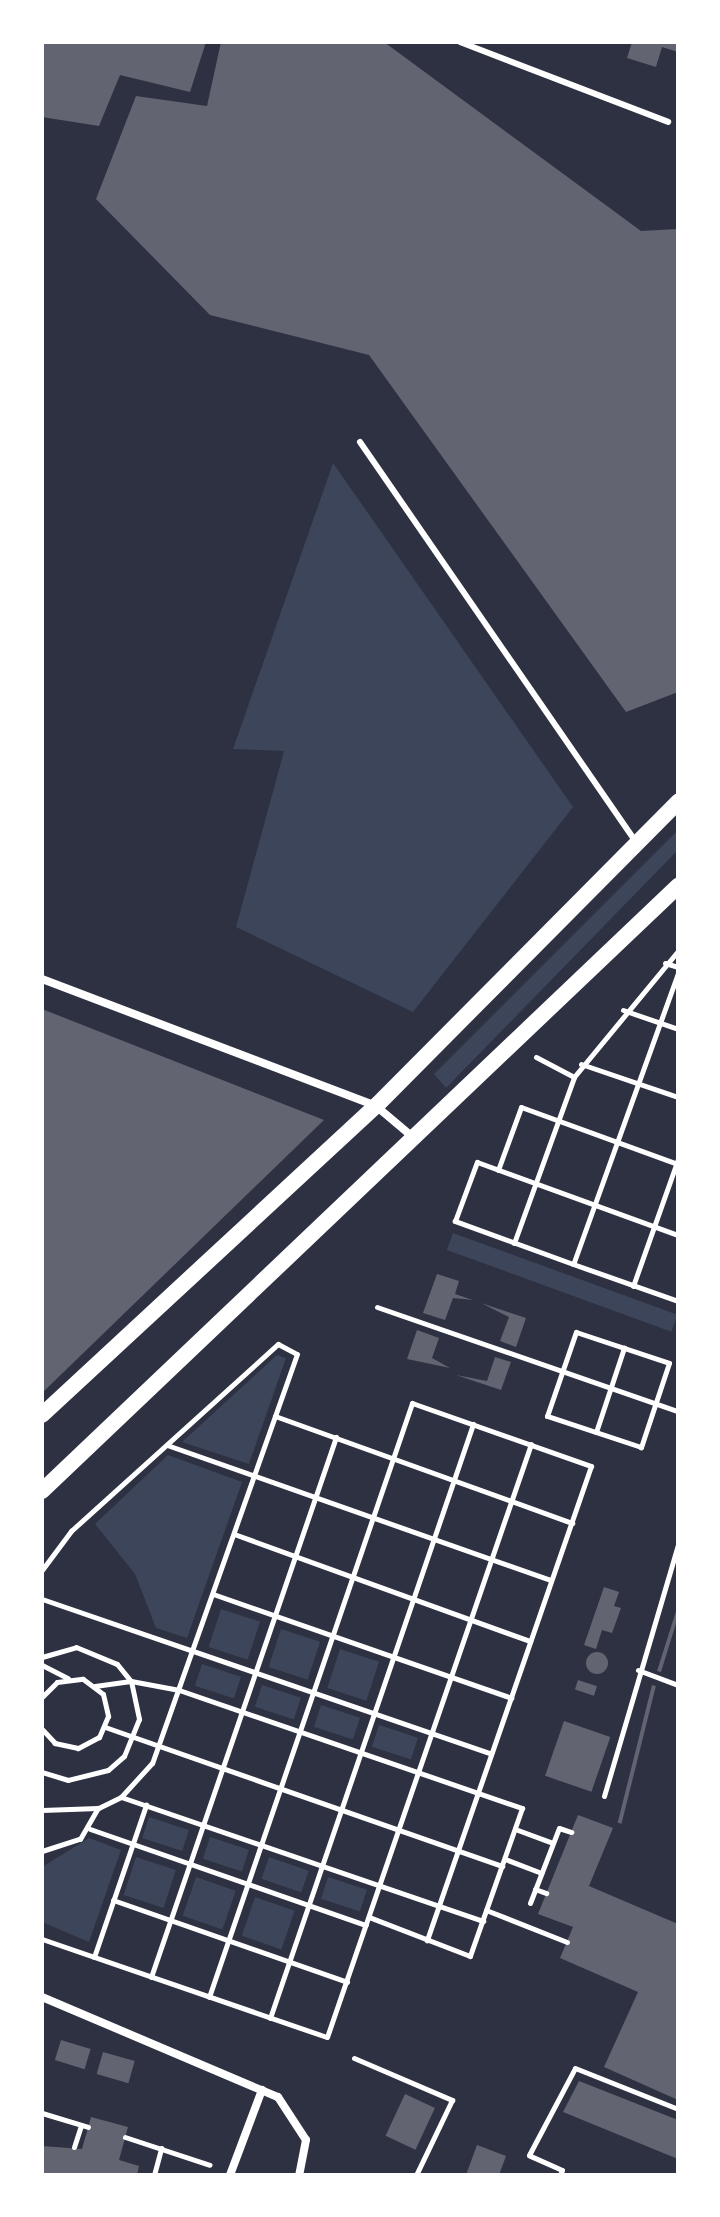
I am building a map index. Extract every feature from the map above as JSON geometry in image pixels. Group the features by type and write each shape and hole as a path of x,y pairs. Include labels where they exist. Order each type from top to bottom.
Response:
{"main road":[{"path":"42,1415 376,1106 634,839 678,802"},
{"path":"42,1491 418,1141 678,886"}],"street":[{"path":"42,979 376,1106 418,1141"},
{"path":"42,1997 262,2090 301,2124 306,2158 299,2175"},
{"path":"230,2174 262,2090"}],"lane":[{"path":"460,42 668,122"},
{"path":"360,442 634,839"}],"path":[{"path":"514,1243 557,1120 581,1064 623,1010 678,951"},
{"path":"665,963 678,967"},
{"path":"573,1264 678,973"},
{"path":"623,1010 678,1029"},
{"path":"519,1043 574,1077"},
{"path":"581,1064 678,1097"},
{"path":"498,1170 521,1107 678,1162 633,1286"},
{"path":"678,1235 477,1162 455,1221 678,1301"},
{"path":"377,1307 678,1411"},
{"path":"576,1332 669,1363 641,1447 547,1416 562,1371 576,1332"},
{"path":"42,1570 71,1531 278,1344 297,1354 160,1746 121,1797 98,1808 42,1810"},
{"path":"596,1432 624,1348"},
{"path":"209,1997 412,1403 591,1466 427,1940"},
{"path":"275,1416 572,1523"},
{"path":"270,2018 473,1424"},
{"path":"151,1977 336,1437"},
{"path":"42,1939 327,2037 531,1444"},
{"path":"167,1445 551,1580"},
{"path":"234,1534 530,1641"},
{"path":"604,1796 638,1670 678,1544"},
{"path":"213,1594 511,1698"},
{"path":"42,1599 491,1754"},
{"path":"42,1657 76,1647 98,1652 131,1681 138,1699 135,1738 124,1756 89,1778 42,1772"},
{"path":"42,1665 95,1686 131,1681 179,1690 522,1808 470,1956 369,1917"},
{"path":"638,1670 678,1685"},
{"path":"42,1697 69,1678"},
{"path":"42,1729 46,1735 78,1748 105,1727 107,1705 95,1686"},
{"path":"105,1727 502,1866"},
{"path":"42,1743 46,1735"},
{"path":"121,1797 483,1921"},
{"path":"94,1957 146,1805"},
{"path":"90,1829 98,1808"},
{"path":"530,1903 559,1828 571,1832"},
{"path":"42,1851 90,1829 366,1925"},
{"path":"515,1829 553,1843"},
{"path":"505,1859 541,1873"},
{"path":"535,1889 546,1893"},
{"path":"113,1900 347,1982"},
{"path":"486,1910 567,1942"},
{"path":"354,2058 452,2100 416,2175"},
{"path":"560,2175 562,2170 529,2155 575,2068 678,2109"},
{"path":"42,2113 88,2127"},
{"path":"74,2147 81,2124"},
{"path":"125,2137 230,2174"},
{"path":"154,2175 161,2148"}],"shaded area":[{"path":"333,463 573,807 413,1012 236,927 284,751 233,749"},
{"path":"678,830 678,850 446,1088 434,1074"},
{"path":"453,1233 678,1315 671,1332 447,1250"},
{"path":"277,1355 286,1358 249,1464 182,1442"},
{"path":"168,1455 242,1482 187,1638 156,1628 135,1574 95,1524"},
{"path":"221,1609 260,1622 248,1660 209,1647"},
{"path":"281,1629 320,1642 308,1680 269,1667"},
{"path":"340,1649 379,1662 366,1701 327,1688"},
{"path":"202,1664 241,1677 234,1699 195,1686"},
{"path":"262,1685 301,1698 294,1720 255,1707"},
{"path":"321,1705 360,1718 353,1740 314,1727"},
{"path":"379,1725 418,1738 411,1760 372,1747"},
{"path":"149,1817 189,1830 182,1851 142,1838"},
{"path":"210,1837 249,1850 242,1872 203,1859"},
{"path":"89,1838 121,1850 89,1942 42,1922 42,1867"},
{"path":"136,1857 176,1870 164,1908 124,1895"},
{"path":"269,1857 309,1871 301,1892 262,1879"},
{"path":"196,1877 236,1891 222,1929 183,1916"},
{"path":"328,1877 367,1890 360,1912 321,1899"},
{"path":"255,1897 295,1911 281,1949 242,1936"}],"building":[{"path":"42,42 206,42 190,92 120,75 99,126 42,117"},
{"path":"221,42 384,42 641,231 678,229 678,692 626,712 369,355 210,315 96,199 136,96 207,106"},
{"path":"632,42 678,42 678,52 662,47 656,67 627,58"},
{"path":"42,1009 324,1120 42,1393"},
{"path":"437,1274 459,1281 455,1294 473,1300 453,1298 445,1320 423,1313"},
{"path":"481,1303 526,1318 516,1347 500,1341 509,1317"},
{"path":"417,1330 439,1338 432,1358 450,1368 407,1359"},
{"path":"495,1357 511,1362 501,1390 456,1375 487,1381"},
{"path":"604,1587 619,1592 614,1606 621,1608 612,1633 602,1630 596,1649 584,1645"},
{"path":"678,1605 678,1617 661,1672 657,1671"},
{"path":"597,1652 605,1655 608,1663 605,1671 597,1674 589,1671 586,1663 589,1655"},
{"path":"578,1680 597,1686 594,1696 575,1690"},
{"path":"652,1685 656,1686 622,1824 618,1823"},
{"path":"564,1721 610,1737 591,1792 545,1776"},
{"path":"578,1815 613,1828 589,1886 678,1924 678,2100 604,2067 638,1992 560,1958 573,1927 538,1914"},
{"path":"61,2040 91,2049 85,2069 55,2060"},
{"path":"103,2052 135,2061 128,2083 97,2074"},
{"path":"579,2081 678,2120 678,2159 563,2112"},
{"path":"405,2094 435,2108 415,2150 386,2136"},
{"path":"91,2117 128,2127 119,2160 139,2166 137,2175 42,2175 42,2146 82,2149"},
{"path":"477,2145 506,2156 499,2175 466,2175"}]}
